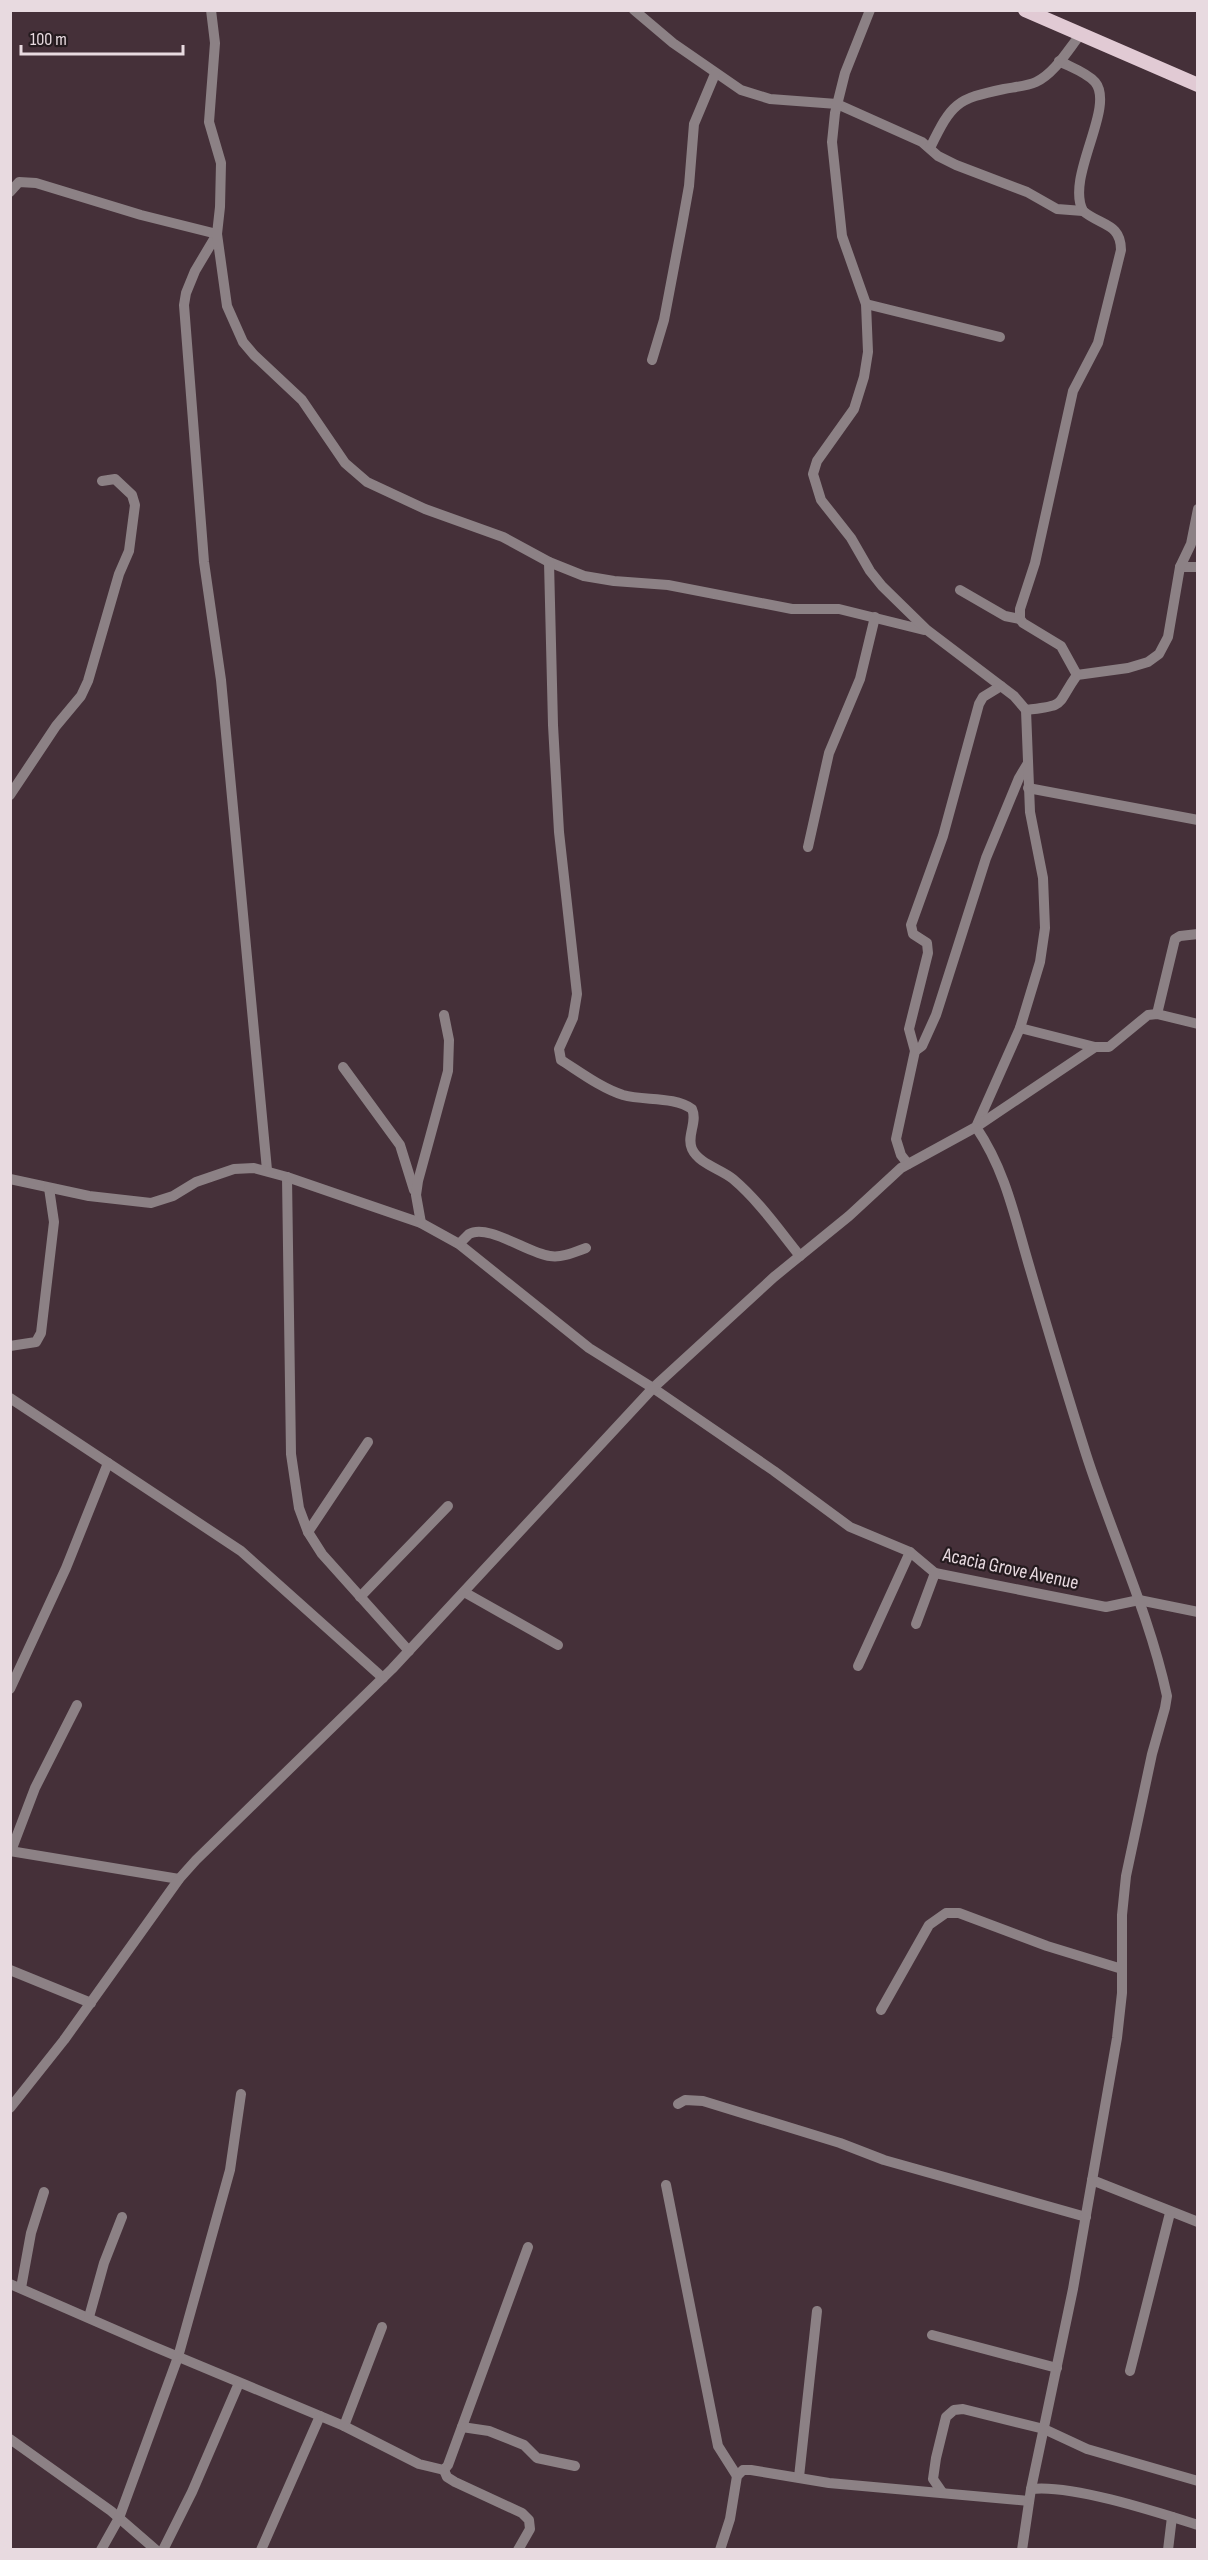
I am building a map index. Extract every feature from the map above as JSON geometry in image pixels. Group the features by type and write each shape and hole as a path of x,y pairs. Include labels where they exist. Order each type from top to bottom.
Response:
{"main road":[{"path":"1025,10 1197,85"}],"street":[{"path":"211,10 215,43 209,122 219,153 222,173 217,234 227,306 243,342 302,400 345,463 367,482 392,495 503,537 549,562 584,576 603,580 668,585 792,609 840,609 927,630"},
{"path":"634,10 672,43 715,74 755,96 837,104 930,148 938,156 956,165 1027,192 1057,209 1083,211 1120,235 1121,250 1098,343 1074,391 1035,563 1020,609 1020,619"},
{"path":"870,10 845,73 837,104 832,142 832,160 842,237 866,304 868,352 859,398 854,409 817,461 813,474 821,500 851,538 870,571 902,608 927,630 1014,696 1026,710 1028,788 1035,842 1043,878 1046,917 1040,962 1020,1028 976,1127"},
{"path":"930,148 947,115 963,100 1034,83 1043,78 1080,35"},
{"path":"1059,61 1089,76 1099,90 1096,117 1079,186 1079,204 1083,211"},
{"path":"652,360 664,320 685,206 694,124 715,74"},
{"path":"10,192 19,182 36,183 217,234"},
{"path":"217,234 195,271 186,293 184,306 204,562 221,680 267,1170"},
{"path":"866,304 1000,337"},
{"path":"10,795 56,726 81,696 129,551 135,505 132,495 115,479 102,481"},
{"path":"1077,675 1128,668 1148,662 1159,654 1168,637 1180,567 1194,542 1197,509"},
{"path":"549,562 553,725 560,832 577,994 573,1018 559,1049 561,1060 624,1095 683,1104 692,1109 694,1118 690,1138 693,1152 699,1159 736,1181 800,1256"},
{"path":"1180,567 1197,567"},
{"path":"960,590 1005,616 1020,619 1061,646 1077,675"},
{"path":"808,847 830,753 860,678 875,617"},
{"path":"1026,710 1054,707 1063,700 1077,675"},
{"path":"908,1164 901,1155 896,1139 915,1051 915,1044 909,1034 909,1029 928,947 927,943 913,934 911,925 943,836 979,704 983,697 1001,686"},
{"path":"915,1051 922,1046 936,1015 986,858 1019,778 1028,763"},
{"path":"1028,788 1197,820"},
{"path":"1157,1014 1175,939 1180,936 1197,934"},
{"path":"1020,1028 1095,1047 1109,1047 1148,1015 1157,1014 1197,1024"},
{"path":"416,1195 448,1071 449,1047 444,1015"},
{"path":"10,2108 91,2003 180,1879 252,1804 383,1678 653,1388 774,1277 849,1216 885,1181 908,1164 976,1127 1095,1047"},
{"path":"343,1067 400,1144 416,1195 421,1223"},
{"path":"976,1127 987,1143 1011,1198 1087,1456 1139,1600 1167,1696 1126,1876 1122,1915 1122,1993 1117,2038 1086,2217 1031,2489 1022,2550"},
{"name":"Acacia Grove Avenue","path":"10,1179 89,1196 151,1203 173,1196 196,1182 234,1169 254,1168 267,1170 421,1223 459,1244 589,1348 653,1388 774,1471 850,1527 910,1552 935,1573 1107,1607 1139,1600 1197,1612"},
{"path":"287,1177 291,1454 299,1508 308,1532 322,1554 409,1651"},
{"path":"10,1346 36,1342 41,1333 54,1222 49,1188"},
{"path":"459,1244 470,1234 479,1232 550,1257 586,1248"},
{"path":"10,1398 241,1551 383,1678"},
{"path":"308,1532 368,1442"},
{"path":"10,1689 66,1568 108,1464"},
{"path":"360,1597 448,1506"},
{"path":"858,1666 910,1552"},
{"path":"916,1624 935,1573"},
{"path":"464,1592 558,1645"},
{"path":"77,1705 34,1788 11,1851 180,1879"},
{"path":"882,2010 929,1925 946,1913 959,1913 1047,1946 1122,1969"},
{"path":"10,1970 91,2003"},
{"path":"101,2550 119,2518 178,2357 230,2170 241,2094"},
{"path":"678,2104 685,2100 709,2102 884,2160 1086,2217"},
{"path":"1092,2180 1197,2222"},
{"path":"666,2186 718,2446 737,2476"},
{"path":"44,2192 16,2286 344,2426 419,2464 444,2470"},
{"path":"1130,2371 1170,2213"},
{"path":"89,2317 104,2263 122,2217"},
{"path":"444,2470 448,2465 528,2247"},
{"path":"799,2478 817,2311"},
{"path":"344,2426 382,2327"},
{"path":"932,2336 1057,2368"},
{"path":"163,2550 192,2492 239,2383"},
{"path":"942,2492 933,2479 933,2473 946,2417 949,2413 963,2409 1044,2429 1087,2449 1197,2481"},
{"path":"261,2550 320,2416"},
{"path":"462,2427 489,2431 524,2445 537,2458 575,2466"},
{"path":"10,2439 119,2518 156,2550"},
{"path":"720,2550 729,2519 737,2476 743,2470 751,2469 829,2483 1029,2501"},
{"path":"444,2470 447,2477 455,2482 522,2512 530,2520 530,2529 518,2550"},
{"path":"1031,2489 1067,2491 1197,2525"},
{"path":"1168,2550 1172,2517"}]}
